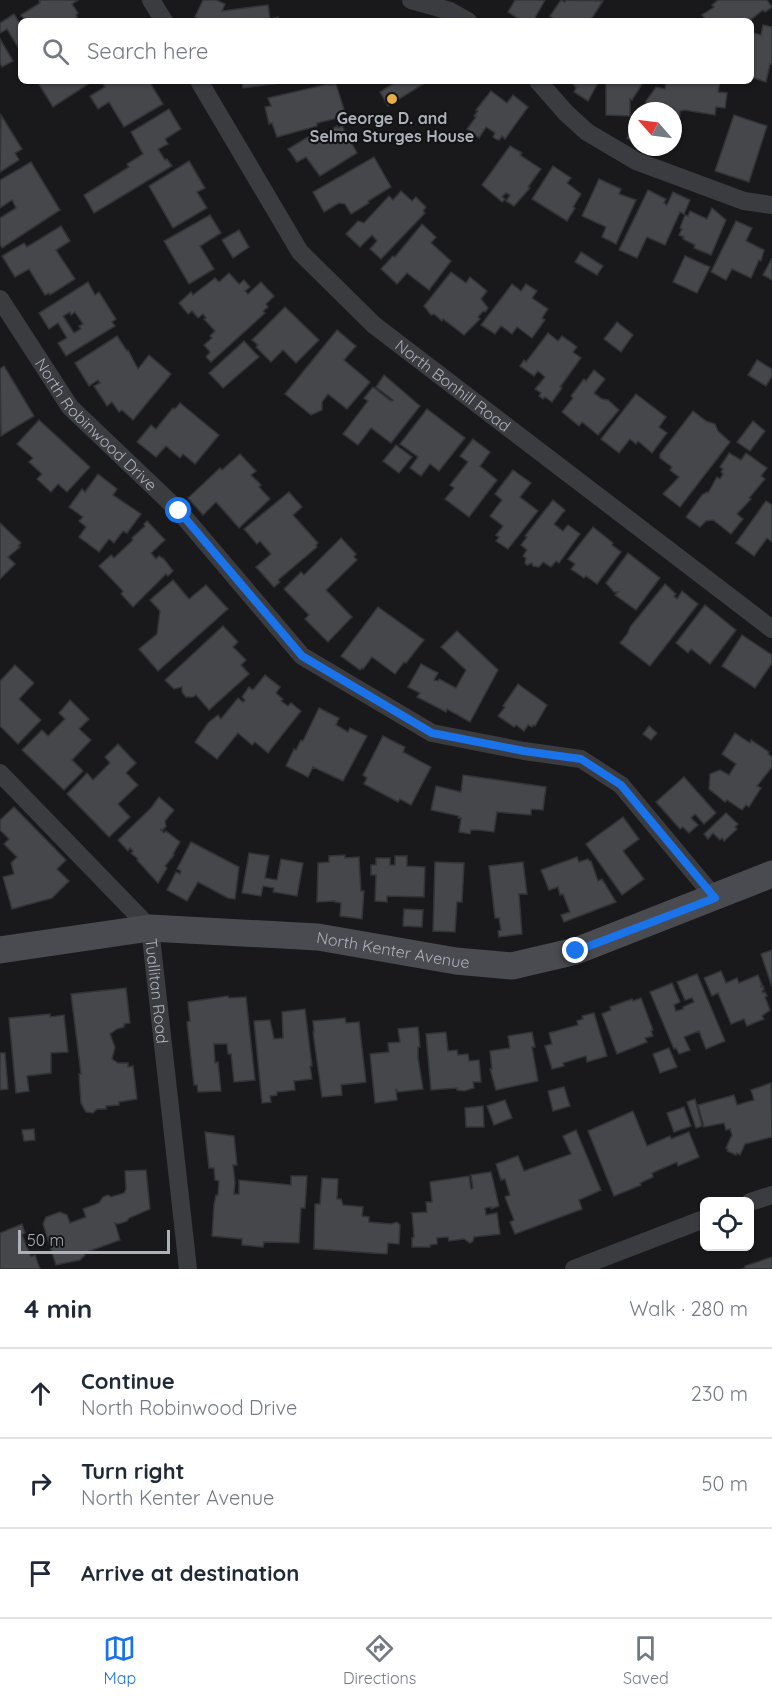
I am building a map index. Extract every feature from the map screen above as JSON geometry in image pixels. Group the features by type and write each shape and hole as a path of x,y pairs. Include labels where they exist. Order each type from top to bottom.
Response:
{"street":[{"path":"151,0 162,18"},
{"path":"411,0 450,11 463,18"},
{"name":"North Bonhill Road","path":"201,84 300,252 375,325 772,629"},
{"path":"541,84 566,113 587,132 636,161 744,201 772,204"},
{"name":"North Robinwood Drive","path":"0,299 70,407 179,511 302,656 432,733 524,751 581,759 621,785 715,898"},
{"name":"Tuallitan Road","path":"0,773 150,928 188,1269"},
{"name":"North Kenter Avenue","path":"0,950 150,928 318,937 456,962 512,966 576,951 772,874"},
{"path":"754,1201 772,1195"},
{"path":"574,1269 700,1221"}],"building":[{"path":"78,0 72,4 78,13 78,18 23,18 21,15 40,3 39,1"},
{"path":"203,0 216,0 225,4 222,11 268,5 270,18 197,18 195,17"},
{"path":"515,0 545,0 535,18 517,18 508,12"},
{"path":"561,0 565,2 566,0 603,1 592,18 552,18 550,16"},
{"path":"718,0 767,0 772,7 765,12 763,10 753,18 704,18 702,15 714,7 712,5"},
{"path":"14,14 18,20 18,47 7,29 0,33 0,23"},
{"path":"763,25 772,27 772,64 770,64 766,82 754,78 754,33 761,35"},
{"path":"0,39 13,61 2,67 0,63"},
{"path":"39,84 88,84 53,107"},
{"path":"103,84 151,84 163,104 124,127 109,102 98,109 90,96 105,87"},
{"path":"242,84 272,84 243,88"},
{"path":"336,84 346,116 277,137 272,123 269,124 265,107 271,106 268,98"},
{"name":"George D. and Selma Sturges House","path":"392,84 423,84 388,106 380,92"},
{"path":"573,84 597,84 588,101 574,92 576,88"},
{"path":"606,84 642,84 632,100 628,102 628,116 606,115"},
{"path":"666,84 720,84 718,92 727,93 725,108 716,107 715,115 682,110 682,102 646,102 656,87 665,89"},
{"path":"491,91 507,103 513,95 528,107 505,139 502,136 499,140 496,139 493,137 495,133 486,127 479,138 467,129 476,117 474,116 478,111 476,110"},
{"path":"169,109 181,129 165,139 168,144 158,149 172,166 94,213 84,195 129,167 127,164 143,154 131,132"},
{"path":"1,115 22,149 15,153 19,160 0,172"},
{"path":"734,115 767,126 749,182 715,171"},
{"path":"337,126 338,128 342,126 357,153 320,176 306,157 297,162 288,149 308,137 310,140"},
{"path":"510,146 541,169 528,187 530,188 514,206 506,201 510,195 506,193 502,197 505,199 502,202 482,185"},
{"path":"374,157 391,187 351,214 345,204 339,203 324,212 313,192"},
{"path":"189,161 205,188 197,192 207,208 173,228 149,186"},
{"path":"31,162 60,210 2,248 0,218 16,208 12,200 0,208 0,180"},
{"path":"553,166 571,178 567,183 581,194 567,221 532,199"},
{"path":"599,179 621,189 619,194 636,200 616,244 602,237 606,227 582,216"},
{"path":"648,190 666,199 664,203 667,205 673,192 690,200 684,214 680,212 665,245 647,237 637,258 619,250"},
{"path":"401,191 412,201 416,197 426,207 423,211 425,213 381,259 370,249 377,241 372,235 360,247 346,234 358,221 364,223 389,196 393,200"},
{"path":"712,208 726,220 711,255 694,248 695,245 679,235 685,215 688,216 690,211 707,219"},
{"path":"210,215 221,233 200,246 214,269 189,284 164,241"},
{"path":"736,221 752,228 746,241 764,250 761,261 759,260 751,278 732,269 726,280 711,272"},
{"path":"422,224 436,237 431,243 451,261 429,290 407,273 397,284 381,269 393,256 395,257"},
{"path":"61,226 70,241 56,250 75,279 50,295 49,293 45,295 29,269 15,277 2,256 24,243 27,247"},
{"path":"239,230 249,247 233,258 222,240"},
{"path":"581,252 603,266 597,275 575,262"},
{"path":"685,256 710,267 697,293 673,282"},
{"path":"772,258 772,280 763,275"},
{"path":"451,272 466,283 470,277 487,291 481,299 488,308 464,335 443,319 442,321 434,314 431,315 424,306"},
{"path":"229,273 239,284 244,280 250,287 245,291 248,294 261,282 274,296 266,304 268,307 263,311 265,313 211,362 206,357 210,352 204,345 212,338 210,336 215,331 204,319 206,318 203,314 198,318 192,311 188,314 179,303 191,292 193,295 215,278 219,282"},
{"path":"88,282 95,295 99,292 116,319 112,322 115,326 66,356 58,343 67,338 58,323 49,329 39,313","holes":["70,312 71,315 75,312 83,324 79,326 81,329 74,333 63,316"]},
{"path":"512,284 521,291 526,284 537,291 532,298 548,309 542,318 545,320 532,338 517,327 512,334 501,326 495,334 481,325"},
{"path":"285,307 319,340 296,363 283,350 271,362 252,340"},
{"path":"617,322 633,335 621,352 604,339"},
{"path":"337,330 356,346 344,360 370,382 347,409 328,394 322,402 322,410 311,415 285,394"},
{"path":"548,333 558,341 562,336 577,347 573,352 581,358 552,402 539,396 541,393 535,389 545,377 538,371 534,376 520,366 524,360 526,362"},
{"path":"117,336 138,369 149,355 171,374 133,420 122,410 119,412 112,402 107,406 94,386 100,383 98,380 89,386 75,363"},
{"path":"244,341 259,357 223,388 209,373"},
{"path":"757,360 772,369 772,376 766,386 748,375"},
{"path":"4,366 34,416 1,436 0,369"},
{"path":"594,370 605,379 594,393 608,400 619,410 598,435 582,422 579,426 562,412 573,398 571,396"},
{"path":"384,375 420,406 391,443 371,428 358,445 343,434 368,401 364,398 373,387 391,401 393,400 376,387"},
{"path":"636,394 666,417 659,427 667,433 652,453 638,441 636,444 630,439 619,453 601,439"},
{"path":"180,403 219,435 195,464 183,454 180,458 166,446 156,457 137,442 151,425 156,429"},
{"path":"427,409 465,438 439,471 430,464 421,476 410,468 418,457 400,444"},
{"path":"693,411 706,421 715,424 718,431 730,442 680,507 663,494 679,477 670,470 672,467 660,458 660,454"},
{"path":"39,420 90,467 67,492 58,484 51,492 37,479 42,474 29,462 33,458 17,444"},
{"path":"753,421 765,431 750,451 737,442"},
{"path":"473,439 490,452 480,466 497,480 469,517 445,499 454,488 450,485 468,462 460,456"},
{"path":"396,445 412,457 399,473 383,461"},
{"path":"729,453 741,460 746,453 767,468 761,476 765,479 737,514 743,519 731,534 713,520 706,521 700,527 686,517 702,495 708,493 717,477 720,479 723,469 720,467"},
{"path":"240,454 256,471 251,475 270,499 239,528 216,502 203,515 188,498 220,468 222,470"},
{"path":"513,470 531,483 520,497 538,511 508,549 496,541 499,537 496,535 503,526 490,516 502,500 495,494"},
{"path":"98,474 117,489 113,495 141,514 127,533 123,531 114,543 109,539 99,552 79,537 86,527 79,521 83,517 69,507 82,489 85,492"},
{"path":"289,492 302,507 293,515 318,543 317,547 278,580 280,582 274,587 256,567 271,554 260,541 257,544 244,529"},
{"path":"553,500 565,510 554,524 563,531 568,525 580,534 559,563 556,561 551,567 543,562 539,567 533,566 532,563 527,565 526,558 523,556 527,550 521,545 527,537 525,536"},
{"path":"766,501 772,505 772,542 767,538 754,556 736,543"},
{"path":"147,521 165,540 151,553 156,559 159,556 164,559 173,571 168,576 166,574 133,607 121,594 123,591 99,566 111,555 114,558 133,540 132,538 145,526"},
{"path":"0,523 21,543 18,546 20,547 8,557 15,564 0,579"},
{"path":"593,527 621,552 597,584 571,569 575,564 568,559"},
{"path":"341,538 356,554 354,557 357,560 326,590 352,617 328,642 305,619 309,615 284,589 301,572 304,575"},
{"path":"628,553 660,578 636,610 615,595 618,592 614,592 606,583"},
{"path":"173,580 189,599 206,585 228,609 158,671 139,649 157,634 160,611 150,600"},
{"path":"665,584 676,594 674,596 677,599 682,591 698,604 650,666 620,643"},
{"path":"705,605 736,630 710,664 691,649 688,653 676,643"},
{"path":"378,607 424,640 395,674 372,657 360,670 341,656"},
{"path":"223,626 238,642 233,647 246,660 241,665 249,674 209,710 196,695 186,697 182,692 182,687 174,689 165,680"},
{"path":"457,631 498,670 470,722 447,709 446,712 417,697 420,693 408,687 421,664 438,673 434,680 439,679 456,688 466,670 441,647"},
{"path":"742,635 772,655 772,663 755,688 722,666"},
{"path":"15,665 34,683 19,699 41,720 18,744 0,726 0,681"},
{"path":"265,675 280,687 276,693 283,699 281,701 288,706 291,703 301,711 268,753 255,742 252,745 238,733 217,759 195,742 208,723 218,715 221,719 238,698 243,702 245,700 242,697 249,687 253,690"},
{"path":"518,684 547,705 535,726 528,725 524,731 498,716"},
{"path":"70,700 89,719 79,729 91,740 72,760 83,771 64,790 22,750 42,730 48,736 65,719 59,713"},
{"path":"319,708 339,718 336,725 348,732 350,728 367,736 343,781 313,767 308,777 286,766 294,749 296,750 301,740 303,741"},
{"path":"649,726 657,733 651,740 643,734"},
{"path":"735,733 750,743 751,740 769,752 768,754 772,757 772,767 757,786 761,788 749,807 746,805 742,810 727,800 725,802 709,789 710,774 720,770 729,775 736,764 722,754"},
{"path":"383,736 405,747 403,752 431,767 411,805 400,799 398,802 364,784 367,778 363,775"},
{"path":"118,744 136,763 126,773 138,785 118,804 130,817 109,837 67,794 87,773 93,780 110,763 105,757"},
{"path":"463,775 546,787 543,810 531,809 531,815 497,812 494,832 471,830 470,834 459,832 461,818 458,818 459,816 431,810 436,786 461,792"},
{"path":"684,777 716,813 704,824 695,814 691,818 698,825 689,833 683,827 680,829 656,802"},
{"path":"159,797 174,810 165,821 166,826 163,830 160,829 180,842 174,855 165,866 167,868 158,883 131,853 133,851 130,848 128,851 118,840 151,808"},
{"path":"14,807 66,860 57,869 69,881 52,898 12,909 3,877 14,874 11,863 17,857 4,844 9,839 0,830 0,820"},
{"path":"726,813 738,824 735,827 737,829 724,841 713,833 708,839 704,834"},
{"path":"623,817 639,839 623,851 644,879 622,895 586,844"},
{"path":"191,842 239,867 235,899 228,898 198,882 187,901 167,890 176,872 180,874 181,871 177,869"},
{"path":"249,853 269,856 265,878 277,880 281,859 303,863 297,896 273,892 274,888 263,886 261,896 242,893"},
{"path":"345,855 345,858 359,857 361,891 364,891 362,919 340,916 341,903 317,902 318,863 329,862 329,856"},
{"path":"395,856 407,856 407,866 425,867 424,897 387,896 387,902 375,901 376,875 371,875 371,865 376,865 376,858 390,858 390,865 395,865"},
{"path":"577,857 579,862 588,859 591,861 598,881 602,879 616,902 564,922 561,915 570,912 563,894 560,895 558,887 549,890 541,870"},
{"path":"435,862 464,863 462,902 457,902 455,932 433,931"},
{"path":"523,862 527,894 519,894 522,934 499,937 498,931 501,930 499,918 495,918 489,866"},
{"path":"404,909 423,910 422,927 403,926"},
{"path":"772,950 772,987 761,954"},
{"path":"721,971 726,983 737,978 739,983 758,975 762,985 760,987 763,986 762,991 767,996 765,997 770,1010 762,1016 764,1019 747,1026 744,1019 731,1024 718,993 712,996 704,978"},
{"path":"697,974 725,1041 706,1049 699,1031 684,1037 690,1050 679,1054 676,1048 674,1049 650,992 672,983 680,1002 674,1005 676,1011 683,1009 694,1002 692,998 685,1000 677,982"},
{"path":"126,988 130,1023 124,1024 124,1027 110,1034 115,1047 112,1059 118,1063 128,1063 128,1067 133,1066 137,1099 119,1102 119,1105 106,1106 106,1109 97,1109 93,1113 86,1112 81,1103 79,1074 81,1074 71,994"},
{"path":"228,996 229,998 246,997 255,1080 234,1082 231,1054 228,1054 227,1044 214,1044 215,1063 218,1062 221,1091 198,1092 197,1085 194,1085 187,1022 190,1021 188,1002"},
{"path":"641,998 653,1030 651,1031 653,1036 645,1038 647,1042 617,1054 602,1014 611,1010 610,1007"},
{"path":"305,1009 312,1079 294,1081 295,1090 277,1092 277,1095 270,1096 271,1102 262,1103 254,1021 270,1020 274,1039 283,1038 282,1012"},
{"path":"594,1013 607,1056 587,1062 586,1056 552,1069 545,1046 552,1044 549,1033 578,1025 577,1021 583,1019 582,1016"},
{"path":"50,1014 50,1017 64,1015 68,1052 51,1053 51,1073 27,1076 29,1091 16,1093 9,1018"},
{"path":"345,1018 346,1023 359,1022 366,1082 341,1085 342,1095 322,1097 313,1021"},
{"path":"418,1027 420,1047 418,1047 418,1058 423,1089 398,1092 396,1089 397,1100 375,1103 370,1054 389,1052 388,1043 400,1042 398,1029"},
{"path":"446,1032 448,1051 457,1050 458,1055 468,1054 469,1061 479,1060 481,1082 473,1082 474,1088 464,1091 457,1090 457,1088 431,1090 426,1034"},
{"path":"532,1032 535,1047 532,1047 538,1081 496,1090 490,1069 492,1069 490,1051 510,1048 508,1036"},
{"path":"669,1048 677,1067 660,1073 653,1054"},
{"path":"0,1053 5,1053 8,1089 0,1090"},
{"path":"771,1083 772,1137 745,1144 740,1155 727,1151 726,1148 732,1135 730,1129 726,1130 724,1123 704,1127 698,1105 734,1095 737,1105 754,1100 751,1090"},
{"path":"564,1087 570,1106 553,1111 548,1091"},
{"path":"695,1099 702,1126 696,1128 687,1102"},
{"path":"505,1100 512,1118 494,1125 487,1106"},
{"path":"483,1106 484,1127 466,1127 465,1108"},
{"path":"684,1107 691,1126 674,1132 667,1113"},
{"path":"633,1111 647,1146 670,1136 671,1139 689,1132 699,1157 678,1166 677,1162 652,1173 653,1177 640,1183 641,1185 614,1196 588,1131"},
{"path":"34,1129 35,1140 24,1141 22,1130"},
{"path":"576,1130 601,1190 579,1200 582,1209 515,1234 510,1222 514,1220 505,1197 510,1195 505,1179 501,1180 496,1164 518,1156 524,1171 571,1154 563,1136"},
{"path":"205,1132 234,1136 237,1165 233,1165 234,1194 239,1194 239,1180 291,1185 291,1176 307,1176 305,1208 301,1208 299,1243 264,1242 263,1247 242,1245 242,1239 212,1236 214,1205 216,1195 218,1195 219,1181 215,1180 214,1168 209,1168"},
{"path":"146,1170 150,1209 127,1221 115,1223 120,1240 84,1253 85,1255 80,1260 56,1265 43,1224 46,1217 60,1212 67,1215 70,1223 86,1217 83,1209 99,1203 103,1197 108,1195 111,1197 124,1193 126,1189 125,1171"},
{"path":"491,1172 499,1206 491,1209 491,1207 485,1208 486,1215 497,1213 500,1234 474,1237 470,1243 464,1239 449,1241 448,1237 437,1238 437,1244 430,1245 430,1247 412,1247 414,1237 412,1213 427,1212 426,1202 432,1202 430,1182 469,1176 471,1189 473,1188 471,1175"},
{"path":"322,1178 338,1179 337,1199 341,1199 343,1205 363,1207 362,1216 369,1217 369,1222 391,1224 397,1222 400,1225 399,1244 388,1243 387,1254 314,1249 315,1204 320,1204"},
{"path":"22,1224 25,1233 22,1235 31,1257 35,1255 40,1269 0,1269 0,1233"},
{"path":"772,1257 772,1269 741,1269 745,1266"}],"place":[{"name":"George D. and Selma Sturges House","path":"392,99"}],"route":[{"path":"179,511 302,656 432,733 524,751 581,759 621,785 715,898 576,951"}]}
